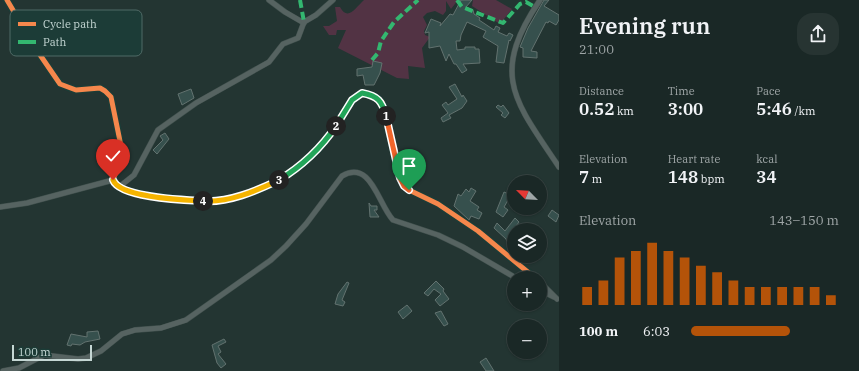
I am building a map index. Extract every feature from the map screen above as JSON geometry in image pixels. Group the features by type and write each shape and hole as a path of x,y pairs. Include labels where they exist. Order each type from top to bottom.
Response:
{"street":[{"path":"7,0 13,10"},
{"path":"269,0 290,16 304,23"},
{"path":"119,187 134,174 158,130 196,103 269,62 283,44 298,38 304,23 333,0"},
{"path":"540,0 523,30 514,53 511,82 527,121 559,167"},
{"path":"41,56 60,84 76,90 100,88 111,97 114,102 122,156 113,180"},
{"path":"113,180 119,187 140,194 176,199 209,201 228,199 262,188 280,179 301,165 321,147 352,100 362,93 370,94 376,96 382,102 400,178 404,186 417,195 438,204 478,231 527,271"},
{"path":"3,371 19,368 44,355 78,359 86,358 101,350 122,334 135,330 161,328 186,320 271,260 306,224 342,176 349,172 356,172 368,178 388,214 393,220 438,235 463,247 507,273"},
{"path":"0,207 27,203 113,180"},
{"path":"547,289 558,299"},
{"path":"547,294 558,299"}],"shaded area":[{"path":"364,0 458,0 451,9 446,1 446,11 443,15 435,11 427,13 423,17 427,25 424,31 425,35 430,37 422,48 425,68 408,66 409,79 397,78 338,48 346,30 337,30 336,35 329,35 323,26 329,26 337,21 335,7 340,7 346,13 349,13 352,12"},
{"path":"473,0 496,0 512,9 500,24 472,6"}],"building":[{"path":"461,0 472,0 466,7 473,10 474,14 480,18 479,20 494,30 496,26 500,28 498,32 507,36 509,33 513,35 510,41 509,40 504,63 496,62 498,46 483,37 486,31 467,22 460,41 456,41 457,50 465,49 465,47 475,47 475,49 479,49 480,63 463,64 467,70 462,73 456,64 454,64 449,54 446,61 440,46 429,48 429,32 425,33 431,19 441,23 440,26 450,14 453,15"},
{"path":"544,0 549,0 544,6 559,15 559,20 556,25 549,21 548,23 546,22 531,51 537,52 537,58 523,57 523,48 520,47 528,28"},
{"path":"373,61 382,63 380,73 374,85 365,85 363,75 357,76 357,69 372,67"},
{"path":"455,84 462,97 463,95 467,101 462,108 449,115 451,118 443,122 441,118 448,113 442,105 446,102 448,105 457,99 449,87"},
{"path":"191,89 194,98 182,105 178,94"},
{"path":"498,105 501,107 503,105 509,113 505,118 501,115 503,113 496,107"},
{"path":"165,133 169,139 157,154 153,150 163,140 160,136"},
{"path":"471,188 476,191 470,201 479,207 477,210 482,213 479,219 471,216 469,220 454,206 458,194 461,196 466,189 469,192"},
{"path":"504,192 507,193 507,202 504,207 507,209 507,211 503,217 496,212"},
{"path":"369,203 371,206 377,206 377,210 374,210 379,217 370,217"},
{"path":"552,210 559,215 556,222 548,216"},
{"path":"515,218 519,222 518,223 511,223"},
{"path":"497,223 505,231 507,228 507,241 494,228"},
{"path":"436,281 444,289 443,291 449,299 440,306 435,300 441,294 434,289 428,296 424,293"},
{"path":"347,282 349,283 342,300 345,302 343,306 335,304 338,294"},
{"path":"407,305 412,311 403,319 398,312"},
{"path":"441,311 448,324 444,326 435,313"},
{"path":"98,331 100,339 85,342 80,345 67,345 71,334 87,337 87,332"},
{"path":"224,339 226,342 218,346 221,352 218,354 226,364 221,368 217,363 212,345"},
{"path":"486,358 494,371 486,371 480,362"}],"marked path":[{"path":"300,0 304,22"},
{"path":"372,60 378,53 381,41 394,22 418,0"},
{"path":"457,0 462,7 503,23 520,4 526,2 535,7"}],"cycle path":[{"path":"7,0 13,10"},
{"path":"41,56 60,84 76,90 100,88 111,97 122,151 122,156 113,180 115,183 123,189 134,192 186,200 208,201 233,198 258,190 282,178 293,171 320,148 340,116 356,97 362,93 375,97 382,102 400,177 404,186 438,204 478,231 527,271"}],"route":[{"path":"113,180 119,187 140,194 176,199 209,201 228,199 262,188 280,179 301,165 321,147 352,100 362,93 376,96 382,102 388,121 400,178 404,186 409,190"}]}
